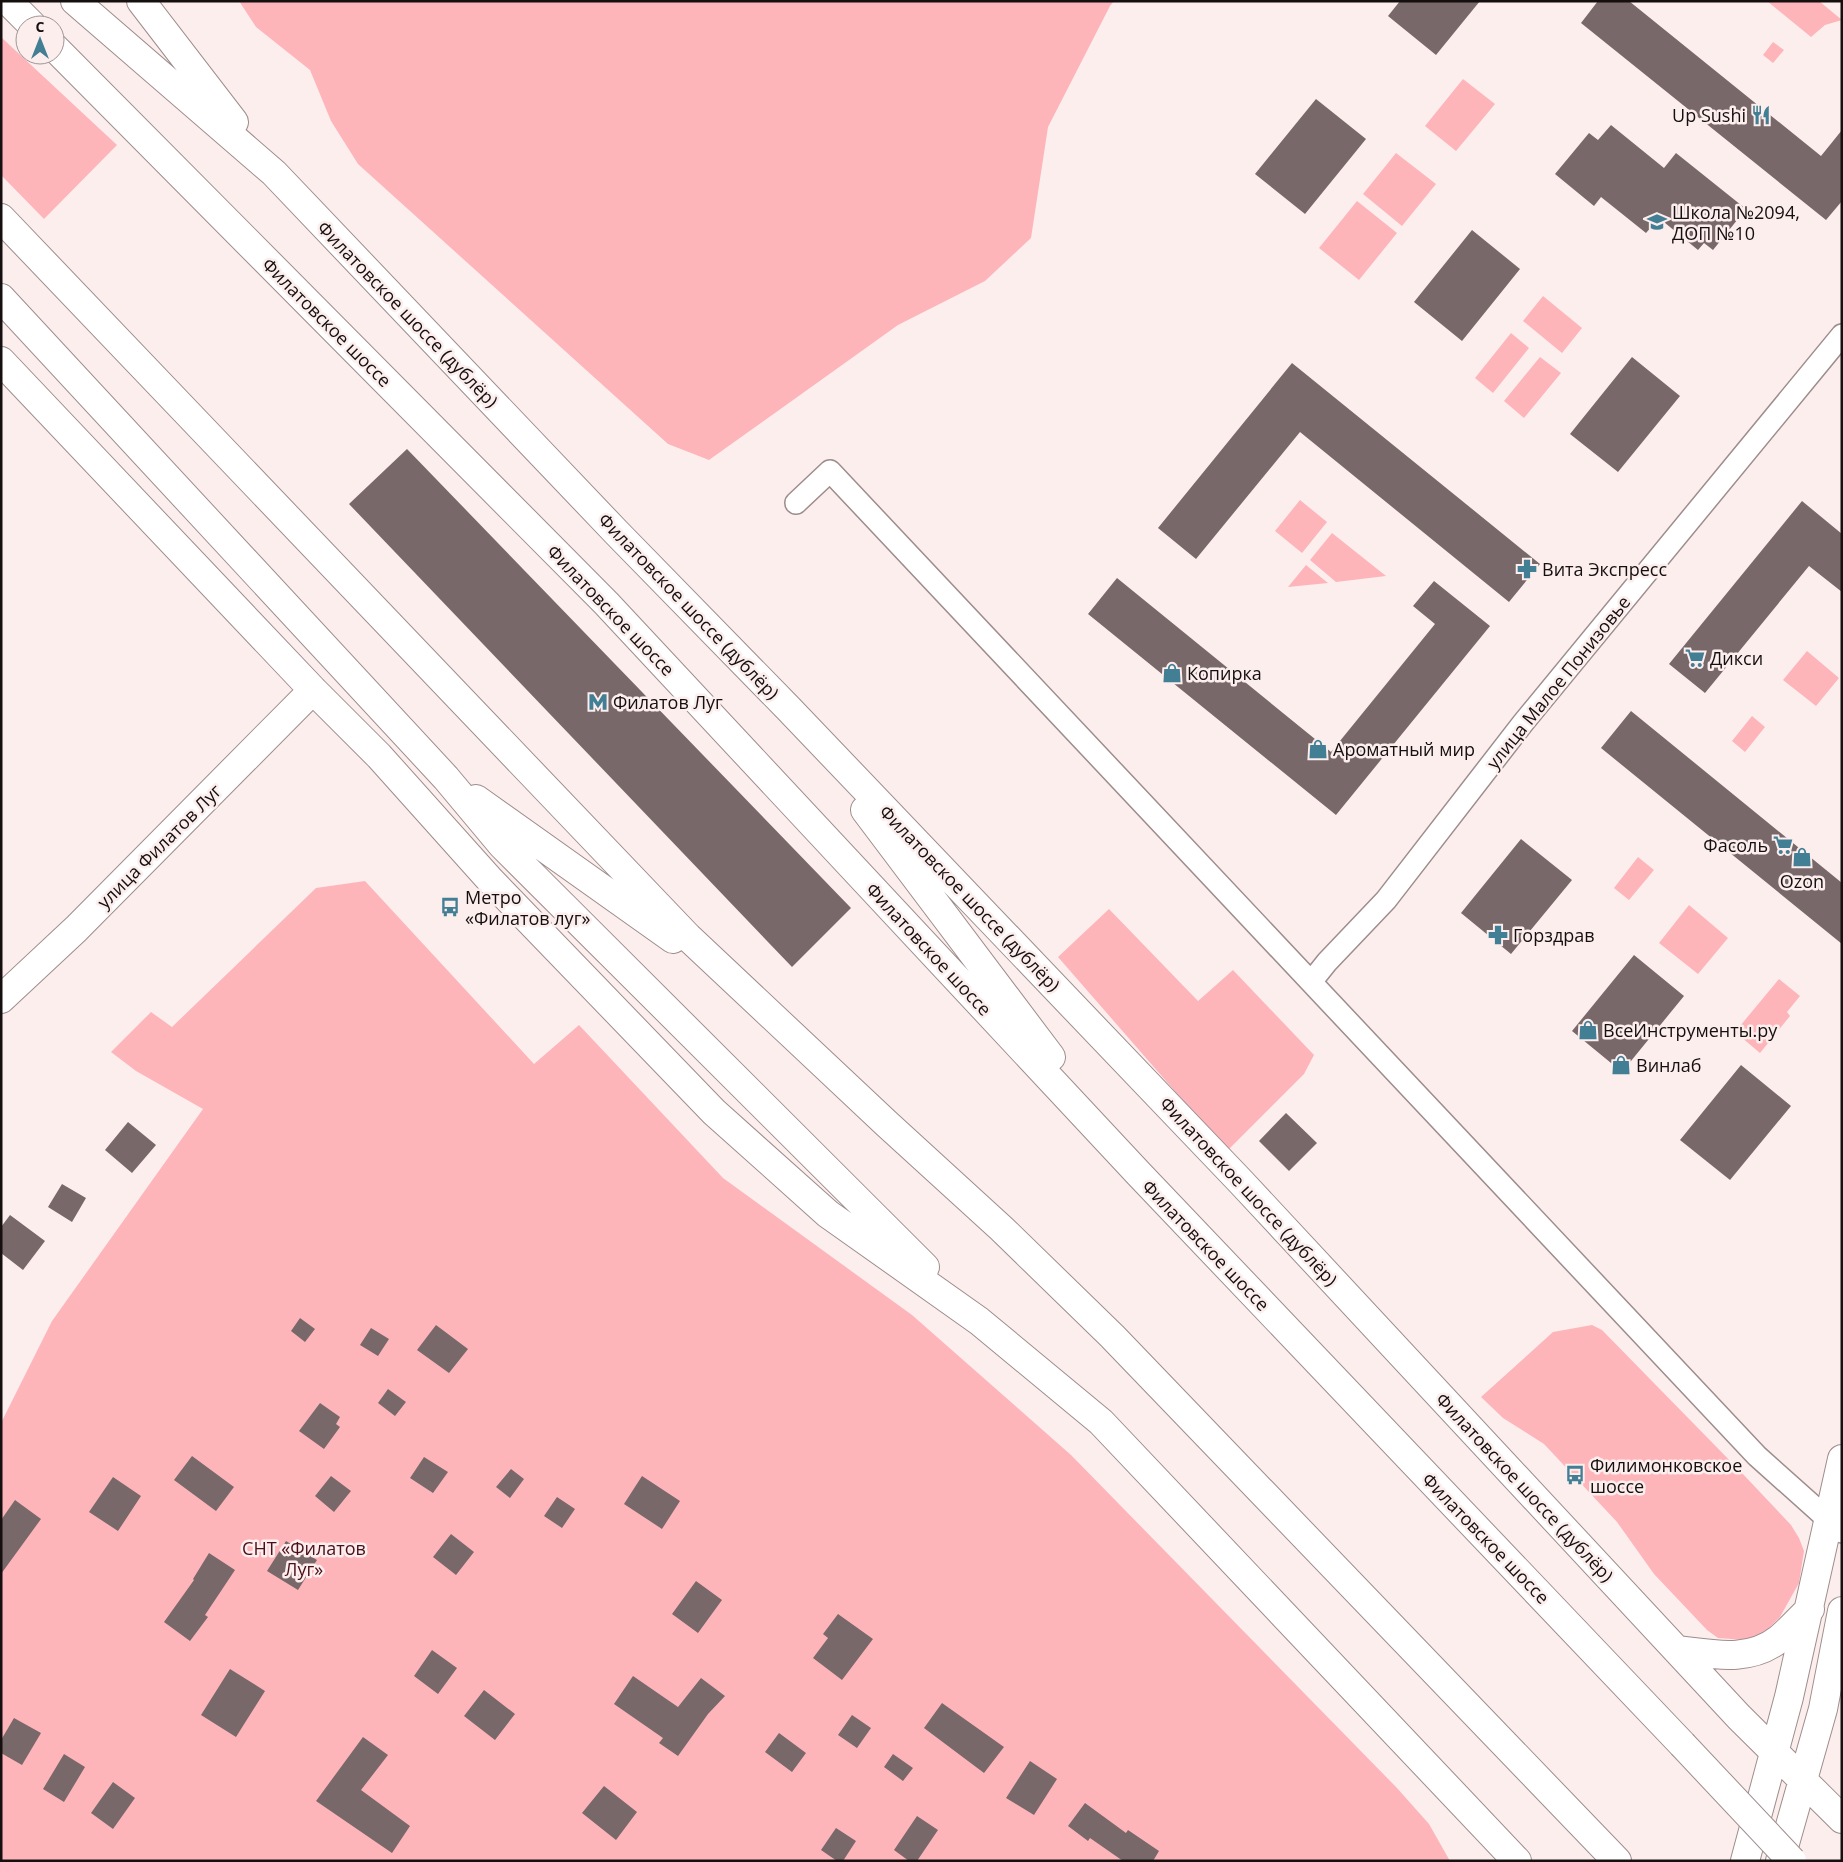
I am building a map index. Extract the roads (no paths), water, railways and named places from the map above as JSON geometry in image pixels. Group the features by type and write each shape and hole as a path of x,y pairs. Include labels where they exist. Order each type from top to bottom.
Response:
{"street":[{"path":"8,1 22,15"},
{"name":"Филатовское шоссе (дублёр)","path":"74,1 274,172 609,525 788,708 1241,1182 1677,1650 1842,1819"},
{"path":"141,1 274,172"},
{"name":"Филатовское шоссе","path":"65,58 606,603 1139,1174 1792,1861"},
{"path":"1,218 688,937 1002,1229 1112,1336 1617,1861"},
{"path":"1,298 446,778 502,846 978,1321"},
{"name":"улица Малое Понизовье","path":"1311,982 1327,962 1386,900 1523,723 1842,335"},
{"path":"1,361 313,690 379,756 491,881 714,1112 828,1214 978,1321 1101,1422 1517,1861"},
{"path":"796,503 830,471 1757,1456 1835,1526"},
{"name":"улица Филатов Луг","path":"1,1000 76,929 313,690"},
{"path":"788,708 1139,1174"},
{"path":"446,778 741,988"},
{"path":"1745,1861 1775,1752 1810,1609 1835,1526 1842,1459"},
{"path":"1677,1650 1730,1656 1751,1653 1778,1640 1810,1609"},
{"path":"1780,1861 1823,1709 1842,1611"}],"place":[{"name":"Up Sushi","path":"1761,115"},
{"name":"Школа №2094, ДОП №10","path":"1657,222"},
{"name":"Вита Экспресс","path":"1527,569"},
{"name":"Дикси","path":"1695,658"},
{"name":"Копирка","path":"1172,673"},
{"name":"Филатов Луг","path":"598,702"},
{"name":"Ароматный мир","path":"1318,749"},
{"name":"Фасоль","path":"1783,845"},
{"name":"Ozon","path":"1802,857"},
{"name":"Метро «Филатов луг»","path":"450,907"},
{"name":"Горздрав","path":"1498,935"},
{"name":"ВсеИнструменты.ру","path":"1588,1030"},
{"name":"Винлаб","path":"1621,1065"},
{"name":"Филимонковское шоссе","path":"1575,1475"}],"park label":[{"name":"СНТ «Филатов Луг»","path":"304,1558"}]}
